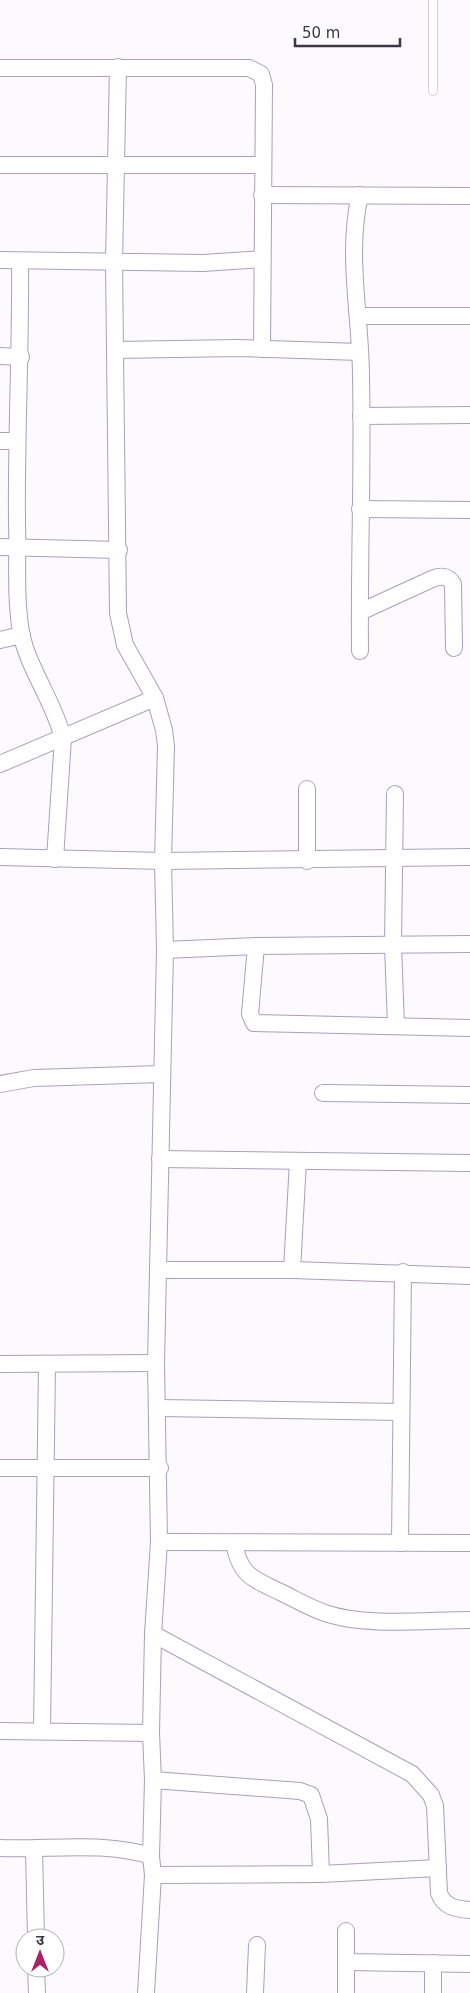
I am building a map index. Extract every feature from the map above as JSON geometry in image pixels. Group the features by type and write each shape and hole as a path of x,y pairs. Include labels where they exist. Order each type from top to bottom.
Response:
{"street":[{"path":"0,68 256,70 261,74 264,85 262,349"},
{"path":"118,68 114,262 118,613 125,645 155,698 164,730 166,746 163,861 165,950 161,1074 160,1270 156,1364 160,1468 159,1542 153,1634 151,1733 153,1780 151,1856 153,1875 146,1993"},
{"path":"0,166 262,165"},
{"path":"262,195 470,196"},
{"path":"360,195 355,228 361,416 360,651"},
{"path":"0,260 203,262 262,259"},
{"path":"20,261 21,357 16,441 19,617 22,635 58,719 63,738 55,859"},
{"path":"358,316 470,316"},
{"path":"115,350 262,349 360,352"},
{"path":"0,356 21,357"},
{"path":"361,416 470,415"},
{"path":"0,441 16,441"},
{"path":"360,509 470,510"},
{"path":"0,546 118,550"},
{"path":"360,612 432,579 444,577 453,584 454,648"},
{"path":"0,640 22,635"},
{"path":"0,764 155,698"},
{"path":"307,789 307,861"},
{"path":"395,794 393,945 396,1026"},
{"path":"0,857 163,861 307,861 470,857"},
{"path":"165,950 256,946 470,944"},
{"path":"256,946 250,1014 254,1023 262,1025 470,1028"},
{"path":"0,1084 34,1078 161,1074"},
{"path":"323,1093 470,1094"},
{"path":"160,1159 470,1163"},
{"path":"292,1270 298,1160"},
{"path":"160,1270 402,1272 470,1276"},
{"path":"400,1542 402,1272"},
{"path":"0,1364 156,1364"},
{"path":"42,1731 47,1365"},
{"path":"158,1408 400,1412"},
{"path":"0,1468 160,1468"},
{"path":"159,1542 470,1543"},
{"path":"234,1542 238,1561 243,1570 256,1580 324,1613 362,1620 470,1620"},
{"path":"153,1634 412,1774 431,1795 435,1806 438,1868 442,1900 450,1906 470,1910"},
{"path":"0,1731 151,1733"},
{"path":"153,1780 300,1791 311,1796 319,1819 321,1874"},
{"path":"0,1848 83,1847 132,1850 151,1856"},
{"path":"34,1849 36,1928"},
{"path":"153,1875 321,1874 438,1868"},
{"path":"346,1931 346,1993"},
{"path":"255,1993 256,1945"},
{"path":"346,1962 470,1964"},
{"path":"433,1963 433,1993"},
{"path":"36,1978 37,1993"}],"lane":[{"path":"432,0 433,91"}]}
